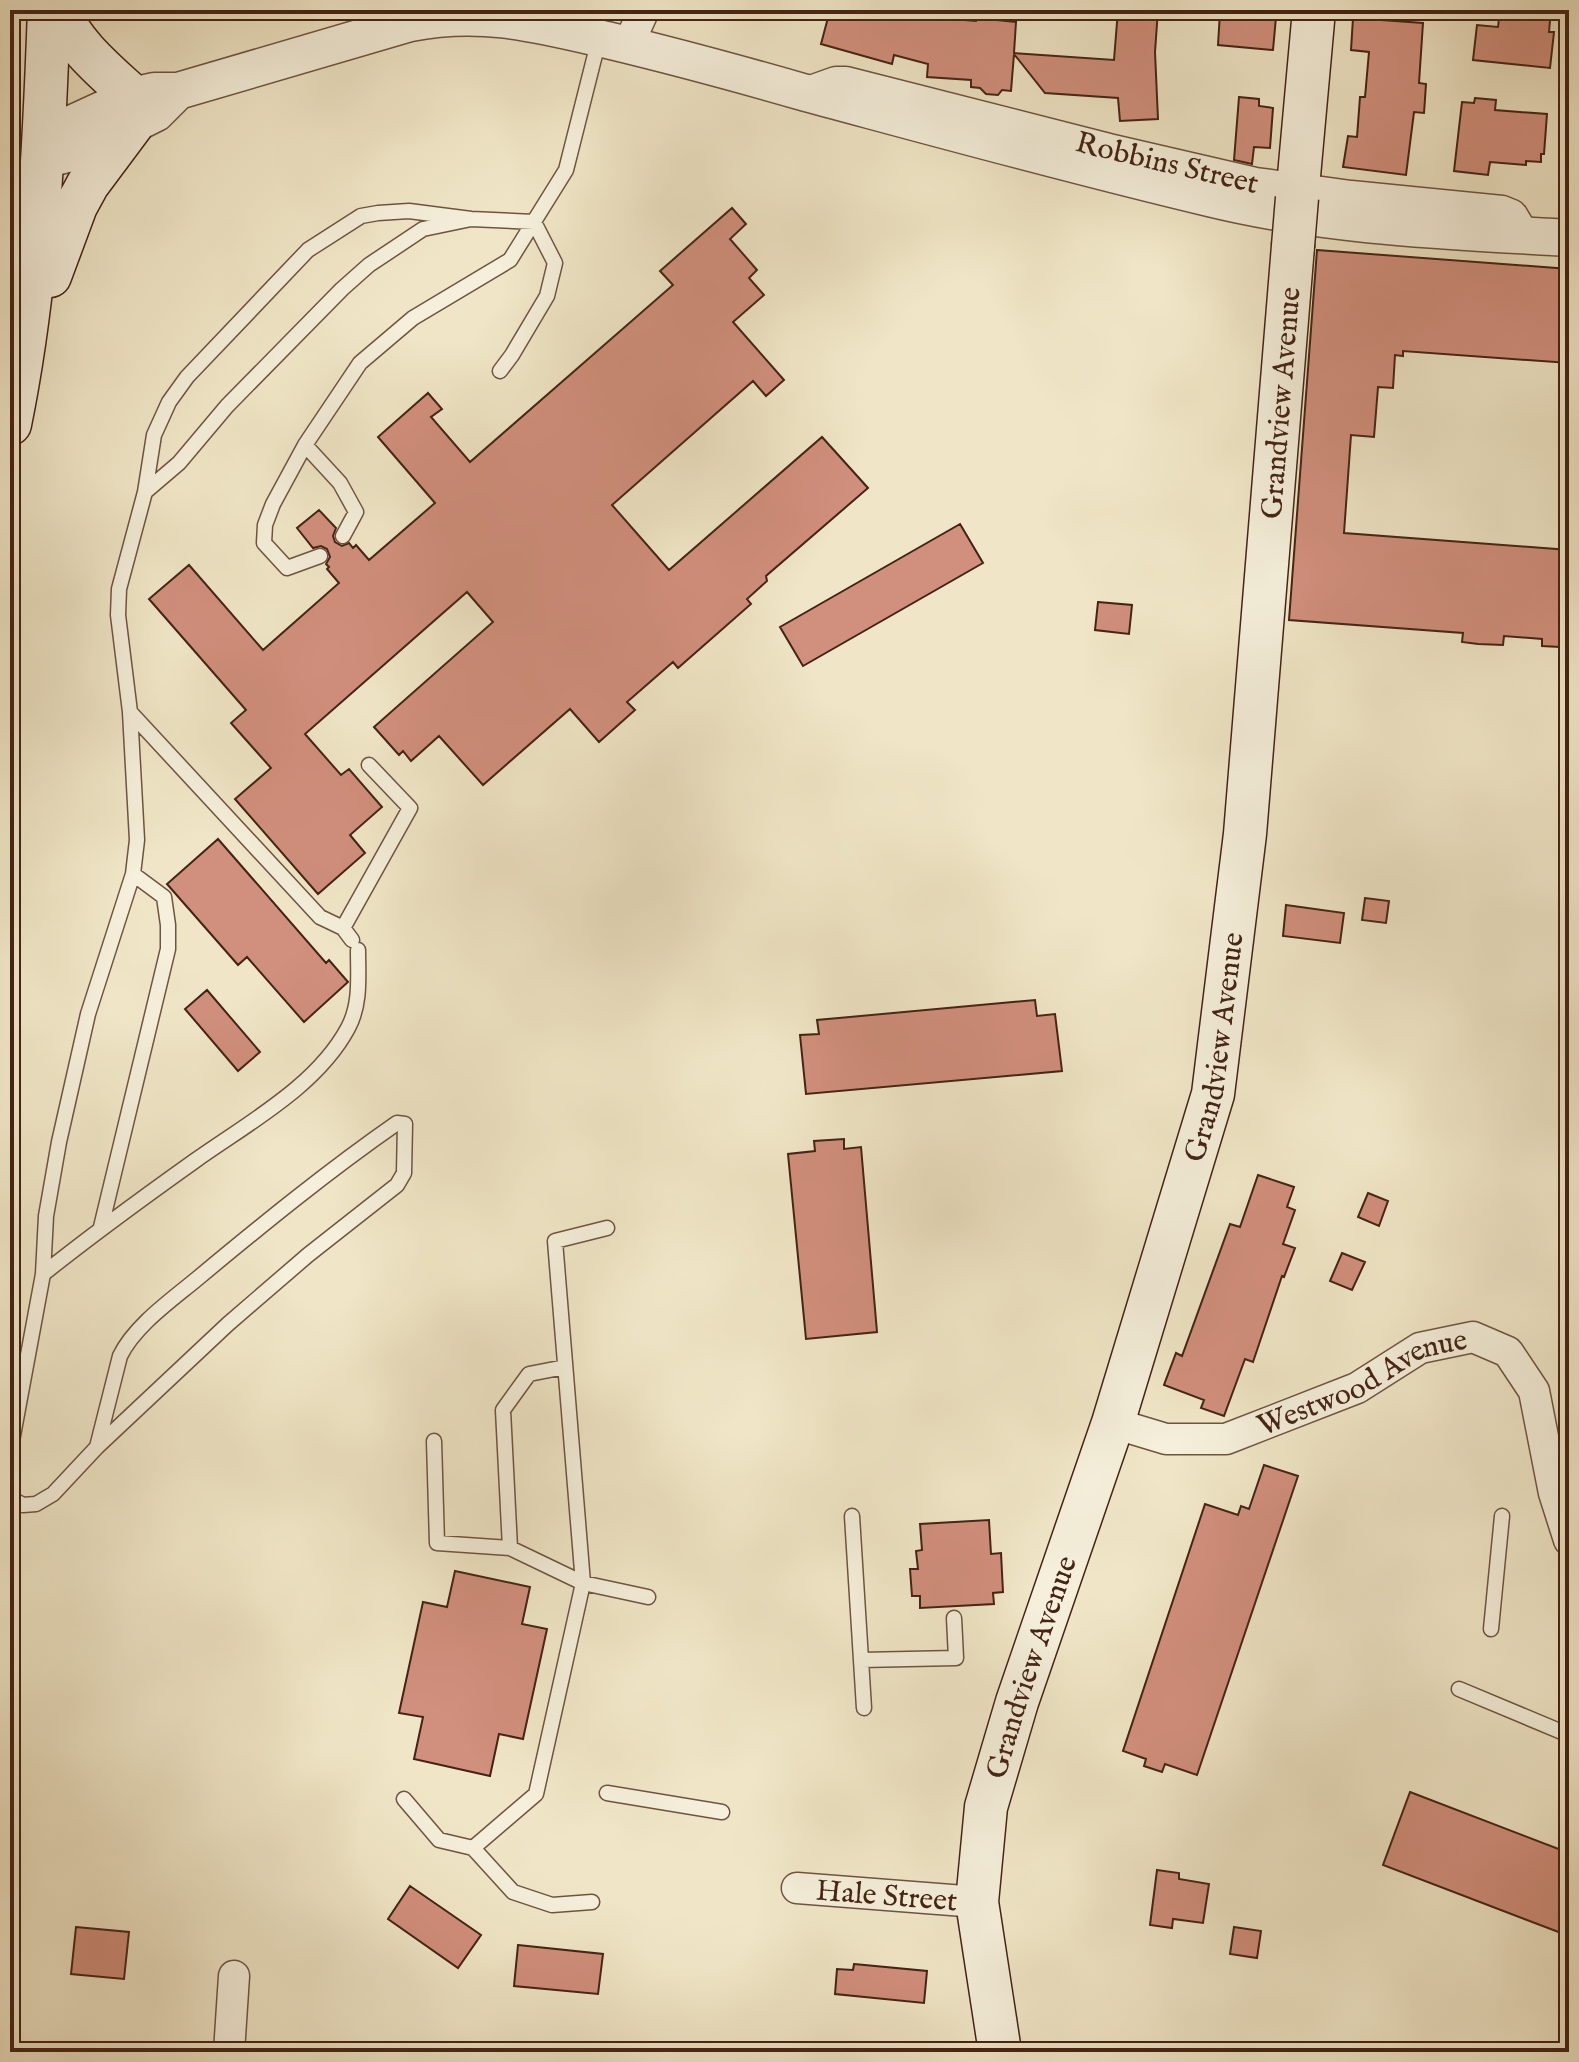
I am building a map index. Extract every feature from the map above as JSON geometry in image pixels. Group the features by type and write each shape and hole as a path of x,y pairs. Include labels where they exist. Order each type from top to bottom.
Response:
{"main road":[{"path":"10,424 24,353 36,260 44,156 49,10"},
{"path":"24,353 76,206 132,111 78,44 58,10"},
{"name":"Grandview Avenue","path":"1000,2052 977,1902 986,1807 1017,1702 1113,1423 1213,1094 1245,834 1314,10"},
{"path":"10,183 31,170 44,156"}],"street":[{"path":"614,42 644,10"},
{"name":"Robbins Street","path":"44,156 51,143 71,124 132,111 154,91 178,91 392,28 450,17 471,17 514,20 614,42 1247,207 1349,222 1524,235 1569,234"},
{"name":"Robbins Street","path":"805,93 836,82 846,82 1298,194 1502,211 1512,215 1524,235"},
{"name":"Westwood Avenue","path":"1113,1423 1166,1439 1226,1439 1357,1388 1420,1348 1473,1337 1508,1352 1534,1391 1554,1493 1569,1540"},
{"name":"Hale Street","path":"797,1888 977,1902"},
{"path":"229,2052 234,1976"}],"lane":[{"path":"320,556 287,568 264,543 265,525 273,504 305,445 360,363 413,318 510,260 566,170 614,42"},
{"path":"10,1452 43,1274 46,1216 68,1099 88,1014 133,874 137,840 130,712 118,615 119,589 145,492 154,435 169,402 187,377 308,250 361,216 409,211 471,219 534,222"},
{"path":"145,492 179,463 245,387 369,265 423,229 471,219"},
{"path":"500,371 547,296 555,263 534,222"},
{"path":"305,445 340,483 356,512 343,536"},
{"path":"130,712 320,917 351,939"},
{"path":"43,1274 101,1227 300,1087 338,1046 350,1026 358,1003 351,939 410,808 369,765"},
{"path":"101,1227 168,949 164,897 133,874"},
{"path":"10,1498 23,1505 36,1504 53,1494 97,1447 251,1305 308,1255 397,1185 404,1173 405,1124 397,1123 348,1157 155,1314 125,1346 120,1356 97,1447"},
{"path":"473,1848 536,1794 583,1583 555,1241 607,1228"},
{"path":"510,1548 503,1410 529,1374 565,1367"},
{"path":"434,1441 437,1543 510,1548 583,1583 648,1597"},
{"path":"852,1516 864,1708"},
{"path":"1491,1629 1502,1516"},
{"path":"861,1660 956,1658 954,1618"},
{"path":"1459,1689 1569,1735"},
{"path":"607,1793 722,1812"},
{"path":"404,1799 439,1840 473,1848 513,1892 552,1905 592,1902"}],"building":[{"path":"830,10 914,10 913,16 1016,22 1014,53 1114,60 1118,10 1158,10 1155,52 1158,119 1120,121 1118,98 1045,93 1014,54 1011,91 1002,90 998,95 986,94 980,88 971,87 971,80 927,77 928,64 894,55 892,64 821,44"},
{"path":"1500,10 1551,10 1549,32 1554,32 1550,68 1473,60 1477,25 1498,27"},
{"path":"1220,12 1276,17 1273,50 1218,45"},
{"path":"1353,18 1423,23 1419,83 1426,84 1424,113 1414,112 1406,175 1343,167 1348,136 1357,137 1360,97 1365,97 1369,52 1351,50"},
{"path":"1239,97 1259,99 1259,106 1273,108 1270,148 1254,147 1252,164 1234,160"},
{"path":"1475,98 1496,100 1495,110 1547,114 1541,162 1526,161 1526,165 1490,162 1488,175 1454,171 1462,102 1474,103"},
{"path":"732,208 746,224 730,239 757,270 749,278 764,295 733,322 784,380 766,396 753,381 612,505 669,570 822,437 868,488 766,576 767,581 747,599 751,604 678,668 673,662 627,702 635,710 599,742 570,709 483,785 439,736 411,761 403,751 399,755 374,727 493,622 467,592 305,734 341,775 349,769 382,807 350,835 365,853 318,894 235,799 271,768 231,723 246,710 149,599 189,565 263,650 339,583 327,569 330,557 327,549 321,546 313,548 297,528 319,510 336,528 333,536 335,542 342,546 349,543 353,548 356,545 369,560 435,503 378,437 428,393 442,409 431,417 470,462 673,285 660,271"},
{"path":"1317,250 1569,269 1569,363 1403,351 1403,356 1395,355 1393,388 1378,387 1374,437 1351,435 1344,533 1569,550 1569,641 1561,640 1560,647 1542,646 1542,639 1504,636 1503,645 1478,644 1462,642 1463,633 1289,620"},
{"path":"960,524 983,563 803,666 780,627"},
{"path":"1098,602 1132,605 1129,634 1095,630"},
{"path":"218,839 326,963 329,960 348,982 304,1022 247,957 238,965 167,884"},
{"path":"1365,898 1389,901 1386,923 1362,920"},
{"path":"1286,905 1344,913 1340,943 1283,936"},
{"path":"207,990 260,1052 238,1071 185,1009"},
{"path":"1035,1000 1037,1016 1055,1014 1062,1071 806,1094 800,1035 819,1034 817,1020"},
{"path":"844,1139 844,1149 861,1147 877,1332 806,1339 788,1154 815,1151 814,1141"},
{"path":"1258,1175 1294,1187 1287,1207 1295,1210 1283,1244 1295,1248 1282,1276 1253,1362 1245,1359 1224,1416 1201,1408 1204,1400 1164,1385 1176,1353 1182,1356 1230,1224 1240,1227"},
{"path":"1368,1193 1388,1201 1379,1226 1358,1217"},
{"path":"1342,1253 1365,1262 1352,1290 1330,1281"},
{"path":"1264,1465 1298,1476 1197,1775 1165,1764 1162,1772 1144,1766 1146,1759 1123,1751 1205,1504 1238,1515 1241,1506 1249,1509"},
{"path":"989,1520 991,1554 1001,1553 1003,1592 993,1593 994,1604 920,1608 920,1596 912,1596 910,1569 918,1569 916,1551 922,1550 920,1524"},
{"path":"455,1571 530,1587 522,1624 547,1629 523,1739 499,1734 490,1776 414,1759 423,1717 399,1713 423,1602 447,1607"},
{"path":"1410,1792 1569,1853 1569,1936 1383,1865"},
{"path":"1157,1870 1179,1873 1179,1879 1209,1884 1203,1923 1173,1919 1172,1928 1150,1925"},
{"path":"410,1886 481,1935 458,1968 388,1919"},
{"path":"76,1927 129,1932 124,1979 71,1974"},
{"path":"1234,1927 1261,1931 1257,1958 1230,1954"},
{"path":"518,1945 603,1954 598,1994 514,1986"},
{"path":"854,1964 927,1971 924,2003 835,1994 837,1969 853,1970"}]}
